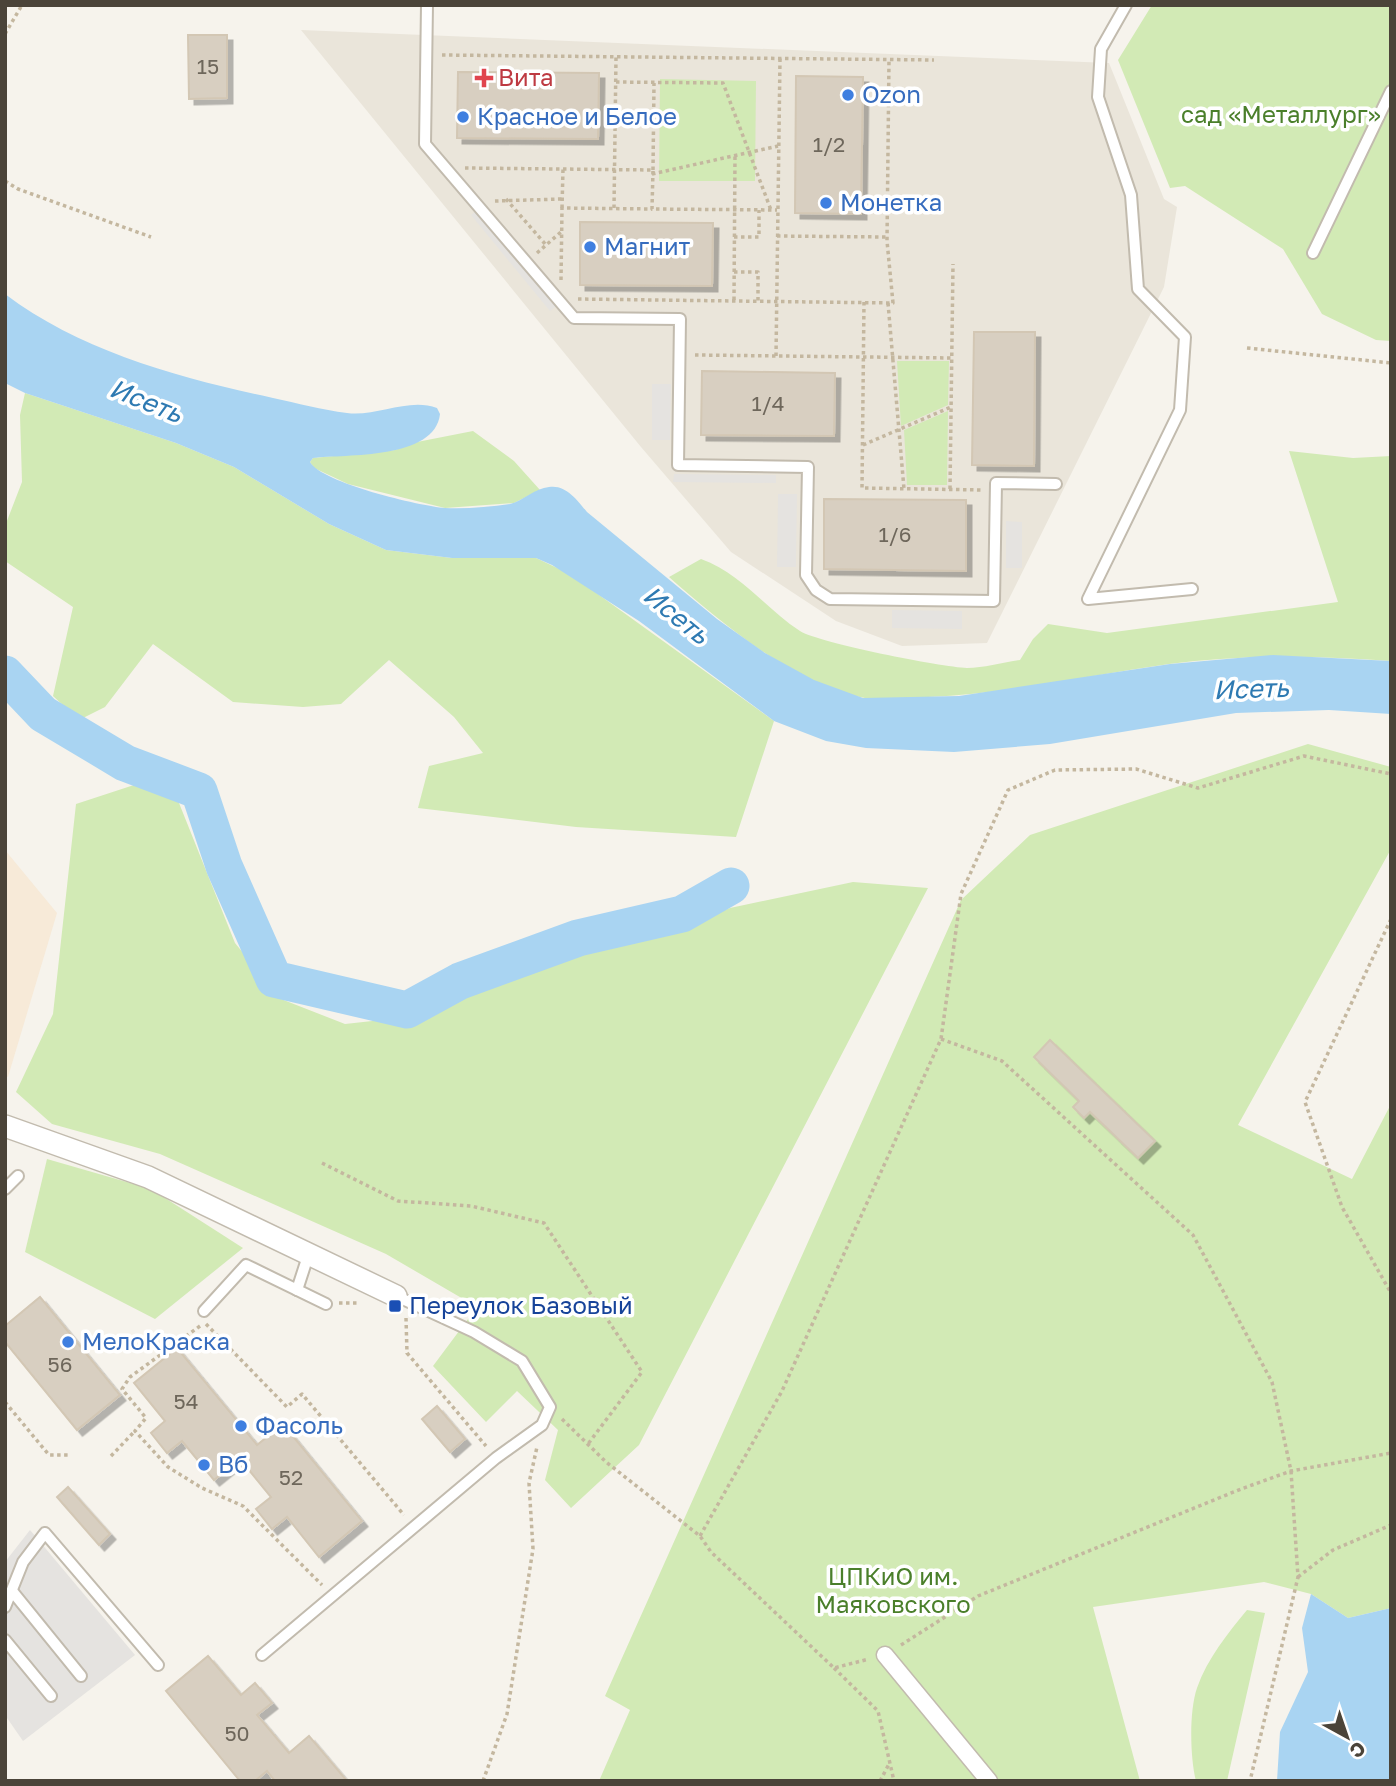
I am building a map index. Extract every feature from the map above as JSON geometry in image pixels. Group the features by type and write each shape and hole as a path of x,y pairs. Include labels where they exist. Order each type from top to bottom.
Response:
{"street":[{"path":"5,1126 148,1177 401,1299"},
{"path":"885,1655 989,1781"}],"lane":[{"path":"427,5 425,144 574,318 680,319 678,465 808,467 806,575 816,590 830,599 994,601 996,483 1056,484"},
{"path":"1126,5 1101,49 1098,97 1131,195 1138,289 1185,337 1180,410 1088,599 1192,589"},
{"path":"1312,253 1391,91"},
{"path":"5,1189 18,1176"},
{"path":"297,1290 308,1256"},
{"path":"204,1311 246,1265 326,1304"},
{"path":"262,1655 496,1458 542,1425 550,1406 522,1361 474,1332 401,1299"},
{"path":"5,1607 23,1562 45,1534 158,1665"},
{"path":"12,1591 81,1676"},
{"path":"5,1640 51,1696"}],"path":[{"path":"5,34 22,5"},
{"path":"426,55 934,60"},
{"path":"614,208 616,57"},
{"path":"776,356 779,58"},
{"path":"563,169 559,299 893,303 887,237 889,60"},
{"path":"616,82 723,83 771,211"},
{"path":"652,209 654,83"},
{"path":"446,168 652,172 778,146"},
{"path":"734,301 735,155"},
{"path":"5,181 18,189 151,237"},
{"path":"482,211 499,199 562,200"},
{"path":"506,199 546,245"},
{"path":"562,208 778,210"},
{"path":"734,237 759,237 759,210"},
{"path":"526,262 562,231"},
{"path":"777,236 887,237"},
{"path":"950,489 953,264"},
{"path":"734,272 758,272 758,301"},
{"path":"864,302 862,488 995,490"},
{"path":"888,303 904,489"},
{"path":"1247,348 1391,363"},
{"path":"680,355 952,358"},
{"path":"862,445 951,407"},
{"path":"700,1536 782,1391 941,1039 961,894 1007,790 1055,770 1136,769 1198,788 1304,756 1391,774"},
{"path":"1391,919 1305,1102 1342,1207 1391,1293"},
{"path":"941,1039 1002,1061 1192,1235 1272,1382 1291,1471 1298,1577 1251,1781"},
{"path":"322,1163 398,1201 471,1206 544,1223 642,1372 588,1444"},
{"path":"401,1299 407,1353 496,1458"},
{"path":"326,1304 366,1303"},
{"path":"111,1456 146,1418 122,1389 130,1377 204,1323 287,1407 302,1394 415,1528"},
{"path":"5,1402 49,1455 68,1455"},
{"path":"550,1406 588,1444 700,1536 711,1552 878,1711 894,1781"},
{"path":"483,1781 507,1714 533,1549 529,1483 542,1425"},
{"path":"135,1431 168,1467 202,1488 243,1506 321,1586 331,1577"},
{"path":"834,1668 885,1655 978,1596 1291,1471 1391,1453"},
{"path":"1298,1577 1333,1550 1391,1525"},
{"path":"880,1781 889,1764"}],"shaded area":[{"path":"301,30 1109,63 1164,199 1177,207 1164,287 987,643 902,646 836,621 731,552 641,447"},
{"path":"480,208 559,304 550,311 471,215"},
{"path":"652,384 671,384 670,440 652,440"},
{"path":"674,474 776,475 776,483 673,482"},
{"path":"778,494 797,494 796,567 777,567"},
{"path":"1006,521 1022,522 1022,568 1006,568"},
{"path":"892,610 962,611 962,629 892,628"},
{"path":"5,850 57,913 8,1077 5,1075"},
{"path":"30,1530 135,1655 23,1741 5,1715 5,1562"}],"green space":[{"name":"сад «Металлург»","path":"1152,5 1391,5 1391,341 1376,340 1322,314 1283,249 1185,186 1170,188 1118,60"},
{"path":"660,79 756,81 755,181 659,181"},
{"path":"897,361 949,361 948,405 901,426"},
{"path":"25,393 176,443 234,467 329,524 386,550 452,558 536,558 570,574 774,721 736,837 576,827 418,808 429,766 483,753 454,717 389,660 341,704 303,707 233,702 153,644 105,707 79,720 53,696 73,607 5,561 5,526 22,482 20,415"},
{"path":"948,411 947,485 907,485 904,430"},
{"path":"473,431 514,461 540,490 514,503 445,508 348,484 314,468 310,462 313,458 395,450 417,442"},
{"path":"1289,451 1353,458 1391,456 1391,661 1252,657 1169,664 989,692 897,699 865,698 839,692 786,667 735,632 669,577 701,559 729,573 787,622 812,636 881,654 967,668 1020,660 1033,639 1048,624 1107,633 1338,602"},
{"name":"ЦПКиО им. Маяковского","path":"1308,744 1391,767 1391,849 1238,1125 1352,1179 1391,1104 1391,1608 1348,1618 1311,1594 1264,1582 1093,1607 1140,1781 599,1781 630,1710 605,1696 961,900 1030,835"},
{"path":"134,785 177,798 235,943 281,999 345,1024 436,1014 494,962 592,943 650,939 730,908 853,882 928,888 639,1445 571,1508 545,1480 558,1430 517,1391 486,1422 433,1366 477,1307 386,1254 160,1154 52,1124 16,1092 53,1014 76,804"},
{"path":"47,1159 151,1189 243,1248 155,1319 25,1252"},
{"path":"1247,1610 1265,1613 1227,1781 1196,1781 1191,1734 1194,1698 1212,1657"}],"water":[{"name":"Исеть","path":"5,294 66,332 168,372 347,413 415,405 437,408 440,414 434,429 423,440 387,452 313,458 310,462 318,470 351,485 394,498 445,508 510,504 544,488 561,488 717,619 765,653 814,680 863,698 959,696 1170,664 1273,655 1391,661 1391,714 1329,710 1236,713 1050,744 954,752 866,748 826,741 774,721 639,621 552,565 536,558 452,558 386,550 329,524 234,467 176,443 25,393 5,383"},
{"path":"1311,1594 1348,1618 1391,1608 1391,1781 1277,1781 1280,1732 1308,1672 1302,1628"}],"building":[{"path":"188,35 227,35 227,98 189,99"},
{"path":"458,72 599,73 598,139 457,138"},
{"path":"796,76 863,77 861,214 795,213"},
{"path":"580,222 713,223 712,286 580,285"},
{"path":"974,332 1035,332 1034,466 972,465"},
{"path":"702,371 835,373 834,436 701,435"},
{"path":"824,499 966,500 966,571 824,569"},
{"path":"1050,1040 1155,1141 1138,1158 1090,1112 1084,1118 1073,1107 1079,1101 1034,1057"},
{"path":"40,1297 120,1395 77,1430 5,1342 5,1326"},
{"path":"177,1348 257,1445 283,1424 362,1521 319,1557 287,1517 272,1529 256,1509 271,1497 240,1459 214,1480 182,1441 167,1453 151,1433 165,1421 134,1383"},
{"path":"437,1406 465,1439 450,1452 422,1419"},
{"path":"68,1487 110,1534 99,1545 57,1497"},
{"path":"208,1656 241,1695 255,1683 272,1703 257,1715 289,1753 309,1736 347,1781 275,1781 267,1771 255,1781 240,1781 166,1691"}],"waterway":[{"path":"5,674 43,714 125,763 199,791 224,866 274,979 407,1010 460,981 578,938 682,914 731,886"}],"place":[{"name":"Вита","path":"484,78"},
{"name":"Ozon","path":"848,95"},
{"name":"Красное и Белое","path":"463,117"},
{"name":"Монетка","path":"826,203"},
{"name":"Магнит","path":"590,247"},
{"name":"Переулок Базовый","path":"395,1306"},
{"name":"МелоКраска","path":"68,1342"},
{"name":"Фасоль","path":"241,1426"},
{"name":"Вб","path":"204,1465"}]}
